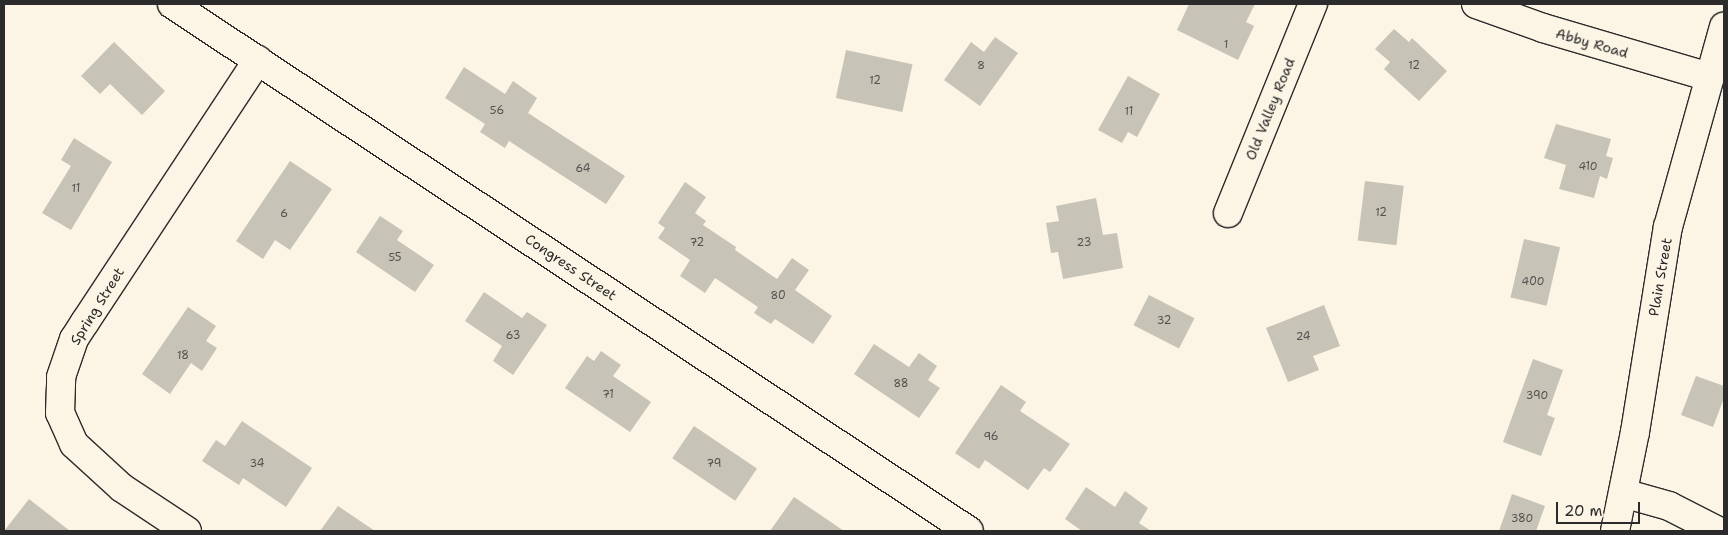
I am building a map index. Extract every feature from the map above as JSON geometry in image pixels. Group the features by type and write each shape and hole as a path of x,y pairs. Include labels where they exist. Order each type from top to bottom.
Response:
{"street":[{"name":"Congress Street","path":"172,4 969,531"},
{"name":"Old Valley Road","path":"1228,214 1313,4"},
{"name":"Abby Road","path":"1476,4 1543,28 1710,77"},
{"name":"Plain Street","path":"1614,531 1623,493 1668,227 1724,27"},
{"name":"Spring Street","path":"187,531 109,478 74,444 60,413 61,377 74,339 258,60"},
{"path":"1623,493 1669,506 1718,531"}],"building":[{"path":"1189,4 1255,4 1246,22 1254,26 1238,60 1177,30"},
{"path":"1394,29 1409,42 1412,38 1447,71 1419,101 1384,69 1390,62 1375,49"},
{"path":"995,37 1018,53 980,106 944,80 971,42 984,52"},
{"path":"114,42 165,91 142,115 110,84 100,94 81,76"},
{"path":"846,50 913,64 902,112 836,98"},
{"path":"464,67 505,94 513,81 537,98 528,113 625,176 606,204 509,141 505,148 480,132 485,124 445,98"},
{"path":"1128,76 1160,94 1137,137 1128,132 1122,143 1098,130"},
{"path":"1556,124 1611,139 1606,156 1613,158 1607,179 1600,176 1594,198 1559,189 1566,165 1544,158"},
{"path":"74,138 112,162 71,230 42,213 71,166 61,160"},
{"path":"290,161 332,189 290,250 275,240 263,259 236,241"},
{"path":"1365,181 1404,186 1396,245 1358,241"},
{"path":"685,182 706,197 695,213 706,221 703,225 736,247 735,250 777,279 792,258 809,270 795,290 832,316 813,344 775,319 771,324 754,313 758,307 715,278 705,293 680,276 690,260 658,238 665,228 658,223"},
{"path":"1096,198 1103,235 1117,233 1123,268 1063,279 1058,252 1051,253 1046,223 1059,221 1056,206"},
{"path":"380,216 403,231 397,240 434,265 415,292 356,252"},
{"path":"1524,239 1560,247 1547,306 1511,297"},
{"path":"484,292 522,318 527,312 547,325 513,375 493,361 502,346 465,321"},
{"path":"1149,295 1194,318 1179,348 1134,325"},
{"path":"1324,305 1340,346 1313,356 1319,370 1288,382 1266,328"},
{"path":"188,307 216,326 206,341 217,348 202,371 191,363 170,394 142,374"},
{"path":"874,344 909,367 919,353 937,366 928,380 940,388 919,418 854,374"},
{"path":"601,351 621,365 613,376 651,402 630,432 565,388 587,356 594,361"},
{"path":"1533,359 1563,370 1547,415 1555,418 1541,456 1503,442"},
{"path":"1696,376 1724,386 1724,398 1713,427 1681,415"},
{"path":"1001,385 1026,402 1020,411 1070,444 1050,472 1044,468 1028,490 985,460 979,469 955,453"},
{"path":"242,421 312,468 286,507 243,478 239,485 202,461 216,440 225,446"},
{"path":"694,426 757,468 735,501 672,458"},
{"path":"1086,487 1115,507 1125,491 1148,508 1139,523 1151,531 1082,531 1065,519"},
{"path":"1512,494 1545,506 1536,531 1499,531"},
{"path":"794,497 844,531 770,531"},
{"path":"29,499 70,531 4,531"},
{"path":"338,506 375,531 320,531"}]}
